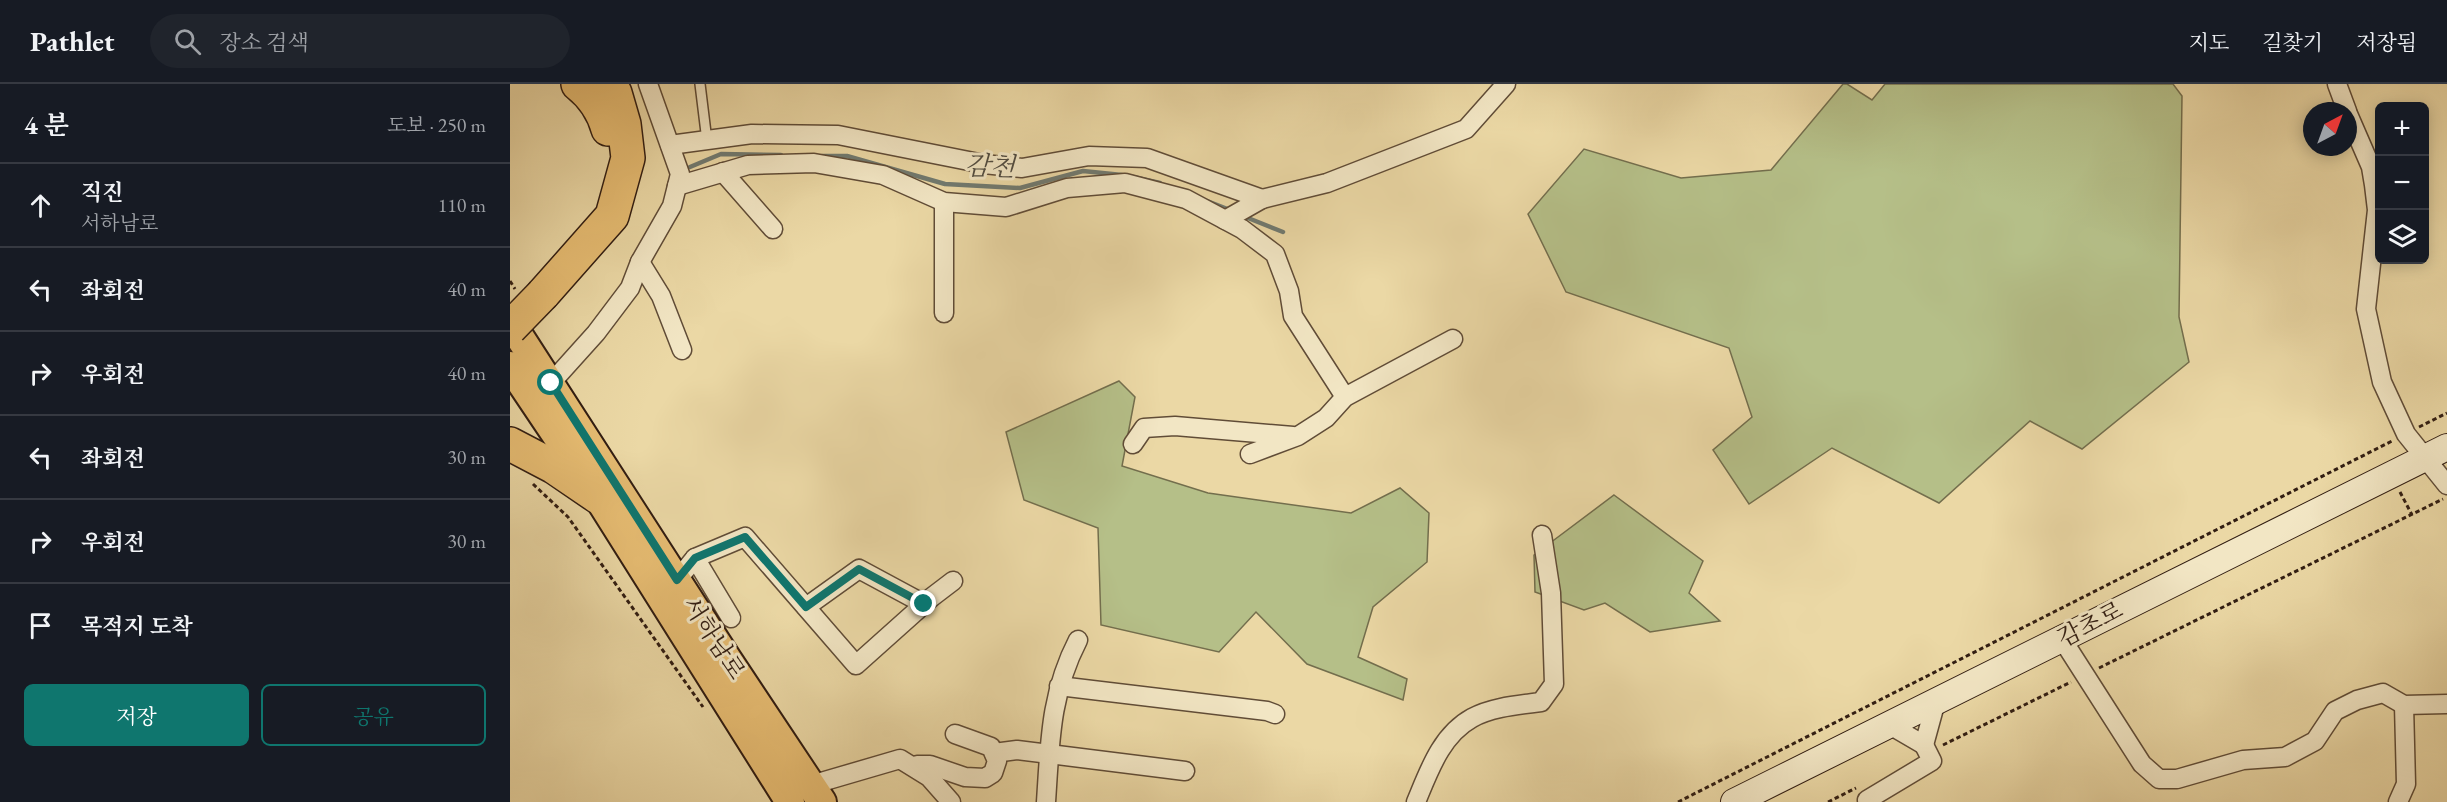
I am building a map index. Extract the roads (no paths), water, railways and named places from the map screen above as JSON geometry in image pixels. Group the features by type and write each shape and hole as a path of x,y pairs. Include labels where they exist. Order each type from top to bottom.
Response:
{"highway":[{"path":"510,328 596,211 612,169 611,140 604,115 578,84"},
{"path":"510,311 540,290 612,216 628,158 624,124 615,93 609,84"},
{"path":"510,444 554,467 598,497"}],"main road":[{"name":"서하남로","path":"510,321 677,580 808,796"},
{"name":"서하남로","path":"510,366 598,497 808,796"},
{"name":"감초로","path":"1734,802 2436,453"}],"street":[{"path":"551,383 596,333 630,288 640,262 672,206 680,174 648,84"},
{"path":"1226,219 1257,202 1327,183 1466,129 1506,84"},
{"path":"2337,84 2344,102"},
{"path":"670,145 753,134 838,135 984,164 1022,168 1089,156 1148,158 1257,202"},
{"path":"2357,134 2370,167 2375,193 2376,220 2366,309 2382,382 2406,434 2436,453 2447,485"},
{"path":"677,186 748,165 814,163 883,175 944,202 1006,207 1067,188 1125,183 1186,199 1226,219 1275,254 1289,291 1293,316 1345,397"},
{"path":"723,172 773,229"},
{"path":"944,202 944,313"},
{"path":"640,262 661,296 682,350"},
{"path":"1250,454 1298,436 1326,418 1345,397 1454,339"},
{"path":"1133,444 1144,428 1175,426 1298,436"},
{"path":"1416,802 1431,764 1450,736 1473,717 1510,706 1541,702 1554,684 1551,593 1542,535"},
{"path":"677,580 695,558 745,537 856,665 953,581"},
{"path":"695,558 731,618"},
{"path":"806,607 859,569 924,604"},
{"path":"2062,639 2142,764 2159,779 2177,779 2243,760 2285,756 2315,741 2335,711 2357,700 2383,693 2404,705 2447,704"},
{"path":"1046,802 1053,710 1064,666 1078,640"},
{"path":"1059,686 1267,711 1275,714"},
{"path":"1926,749 1936,701"},
{"path":"2398,802 2406,784 2404,705"},
{"path":"1863,795 1867,800 1932,761 1926,749 1888,724"},
{"path":"909,764 930,765 965,777 985,778 993,773 997,760 991,747 955,734"},
{"path":"994,753 1017,750 1185,771"},
{"path":"808,796 900,759 929,777 951,802"}],"lane":[{"path":"700,84 707,141"}],"waterway":[{"name":"감천","path":"690,167 721,154 781,155"},
{"name":"감천","path":"822,156 847,156 945,184 1020,188 1083,171 1122,175"},
{"name":"감천","path":"1133,177 1160,183"},
{"name":"감천","path":"1207,201 1230,210"},
{"name":"감천","path":"1243,216 1283,232"}]}
